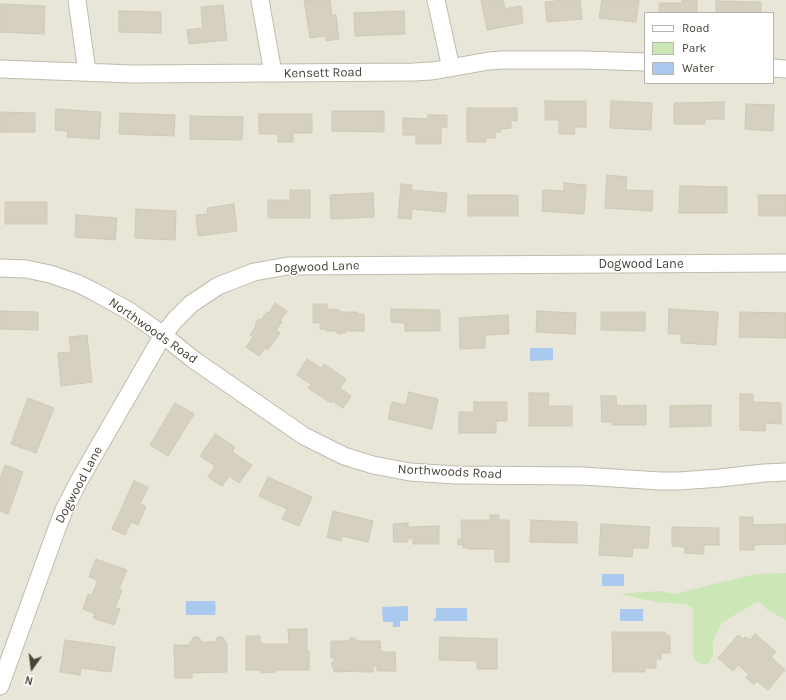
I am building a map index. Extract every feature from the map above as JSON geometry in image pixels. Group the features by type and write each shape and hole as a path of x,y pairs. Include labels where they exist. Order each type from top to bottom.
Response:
{"street":[{"path":"77,0 88,72"},
{"path":"260,0 273,73"},
{"path":"436,0 451,68"},
{"name":"Kensett Road","path":"0,69 133,74 413,72 503,60 644,62"},
{"path":"774,68 786,68"},
{"name":"Dogwood Lane","path":"0,686 50,545 64,510 80,479 163,335 191,304 218,286 254,272 288,266 786,263"},
{"name":"Northwoods Road","path":"0,268 36,271 57,276 79,284 129,311 163,335 194,360 304,436 344,456 372,465 410,472 456,475 583,476 660,481 685,481 786,472"}],"shaded area":[{"path":"0,0 786,0 786,700 0,700"}],"green space":[{"path":"786,573 786,620 768,610 758,601 721,623 713,641 713,656 707,664 701,664 696,661 693,654 693,608 685,604 656,602 620,594 660,591 675,594 758,574"}],"water":[{"path":"530,348 553,348 553,360 530,361"},
{"path":"602,574 624,574 624,586 602,586"},
{"path":"186,601 215,601 215,615 186,615"},
{"path":"408,606 408,621 400,621 400,627 393,627 393,622 383,622 382,607"},
{"path":"436,608 467,608 467,621 434,621 434,618 436,618"},
{"path":"620,609 643,609 643,621 620,621"}],"building":[{"path":"304,0 330,0 332,16 336,15 339,39 326,41 325,36 310,38"},
{"path":"481,0 503,0 505,9 521,6 523,23 487,30"},
{"path":"580,0 582,19 547,22 545,2"},
{"path":"602,0 639,0 636,22 599,18"},
{"path":"682,0 697,0 697,12 659,12 659,3 682,3"},
{"path":"716,1 761,2 761,12 716,12"},
{"path":"0,4 45,6 44,34 0,32"},
{"path":"223,5 227,40 189,44 187,30 203,28 201,7"},
{"path":"119,11 161,12 161,33 119,32"},
{"path":"404,11 405,34 355,36 354,13"},
{"path":"545,101 586,101 586,127 574,127 575,134 559,134 559,120 545,120"},
{"path":"611,101 652,103 651,130 610,128"},
{"path":"724,102 724,119 705,119 705,124 674,124 674,103"},
{"path":"746,104 774,105 773,131 745,129"},
{"path":"467,108 517,108 517,121 511,120 511,128 501,129 501,132 495,132 495,138 486,138 486,142 467,142"},
{"path":"56,109 101,112 99,139 67,137 68,131 55,130"},
{"path":"332,111 384,111 384,132 332,131"},
{"path":"0,112 35,113 35,132 0,132"},
{"path":"120,113 175,115 174,136 119,134"},
{"path":"259,114 312,114 312,133 293,133 293,142 278,142 278,134 259,134"},
{"path":"428,115 447,115 447,127 441,128 441,144 416,144 416,135 403,135 403,118 428,119"},
{"path":"190,116 243,117 242,140 190,139"},
{"path":"607,175 627,177 626,190 653,191 652,211 605,208"},
{"path":"564,183 586,185 584,214 542,211 543,190 564,191"},
{"path":"401,184 412,185 411,190 447,193 445,212 412,209 411,219 398,218"},
{"path":"680,186 727,187 727,213 679,213"},
{"path":"290,190 310,190 310,218 268,218 268,200 290,200"},
{"path":"373,193 374,217 331,219 330,195"},
{"path":"468,195 518,195 518,216 468,216"},
{"path":"758,195 786,195 786,216 759,216"},
{"path":"5,202 47,202 47,224 5,224"},
{"path":"234,204 237,231 198,236 196,215 208,214 207,208"},
{"path":"136,209 176,211 175,240 135,238"},
{"path":"76,215 117,218 115,240 75,237"},
{"path":"275,303 287,311 276,330 280,333 268,350 265,348 259,356 246,347 253,337 250,335 256,326 255,324 259,319 261,320 267,312 269,313"},
{"path":"313,304 327,304 327,309 339,310 339,312 357,312 357,314 364,314 364,331 347,331 345,333 338,334 336,331 326,331 326,329 320,329 320,323 313,323"},
{"path":"391,309 440,310 440,331 405,331 405,323 391,322"},
{"path":"669,309 718,312 716,345 681,343 681,334 668,334"},
{"path":"0,311 38,312 38,330 0,329"},
{"path":"537,311 576,313 575,334 536,332"},
{"path":"601,312 645,312 645,331 601,330"},
{"path":"740,312 786,313 786,338 739,337"},
{"path":"508,315 509,334 485,335 485,348 460,349 459,318"},
{"path":"87,335 92,382 61,386 58,353 71,352 69,337"},
{"path":"307,359 321,368 324,364 346,379 340,388 351,396 343,408 332,401 331,403 308,388 311,384 297,375"},
{"path":"409,392 438,399 432,429 388,419 392,402 406,405"},
{"path":"529,393 549,393 548,406 572,406 572,426 529,426"},
{"path":"740,394 753,394 753,402 781,403 781,424 766,423 765,431 740,430"},
{"path":"601,396 616,396 617,406 646,405 646,425 612,425 612,422 602,422"},
{"path":"28,398 54,408 36,453 11,444"},
{"path":"474,402 507,402 507,421 496,421 496,433 459,433 459,412 474,412"},
{"path":"175,403 194,414 168,456 150,445"},
{"path":"711,405 711,426 670,427 670,406"},
{"path":"215,434 235,447 232,452 252,465 239,483 229,476 222,486 208,477 215,466 200,456"},
{"path":"5,465 23,472 8,514 0,511 0,479"},
{"path":"268,477 312,497 299,526 282,519 287,509 259,496"},
{"path":"134,481 148,487 140,504 146,507 138,525 131,522 125,535 112,529"},
{"path":"333,511 373,521 368,542 342,536 341,541 327,537"},
{"path":"490,515 499,515 499,520 509,520 509,562 495,562 495,549 469,549 463,548 463,545 458,545 458,539 462,539 461,520 490,520"},
{"path":"740,517 753,517 753,525 786,524 786,544 754,545 754,550 740,550"},
{"path":"531,520 577,522 577,543 530,542"},
{"path":"408,523 408,527 439,526 439,544 413,544 413,538 408,538 408,542 394,542 393,524"},
{"path":"601,524 650,527 648,548 633,548 632,557 599,555"},
{"path":"672,527 719,528 719,545 704,545 704,554 685,553 685,547 672,546"},
{"path":"96,559 127,570 119,589 122,590 115,608 120,609 114,625 93,618 95,614 83,609 88,594 92,595 98,580 89,577"},
{"path":"288,629 307,629 309,670 275,670 275,672 261,673 261,670 246,670 246,636 260,636 260,644 289,644"},
{"path":"612,632 665,632 666,635 670,635 670,653 661,653 661,659 656,659 656,668 645,668 645,672 613,672"},
{"path":"755,634 776,652 771,657 785,670 768,690 757,681 754,684 746,678 749,674 738,665 733,671 718,658 738,635 743,639 745,637 750,640"},
{"path":"194,637 198,637 201,642 216,642 218,637 222,637 225,640 225,643 227,643 227,672 192,673 192,678 175,678 174,645 190,645 190,642 192,642"},
{"path":"440,637 497,639 497,669 477,669 477,661 439,660"},
{"path":"350,638 355,638 358,641 380,641 381,652 395,652 396,671 377,671 377,666 373,666 373,672 334,672 332,662 334,661 334,657 331,658 331,641 348,641"},
{"path":"65,640 115,647 111,672 81,668 80,675 60,672"}]}
